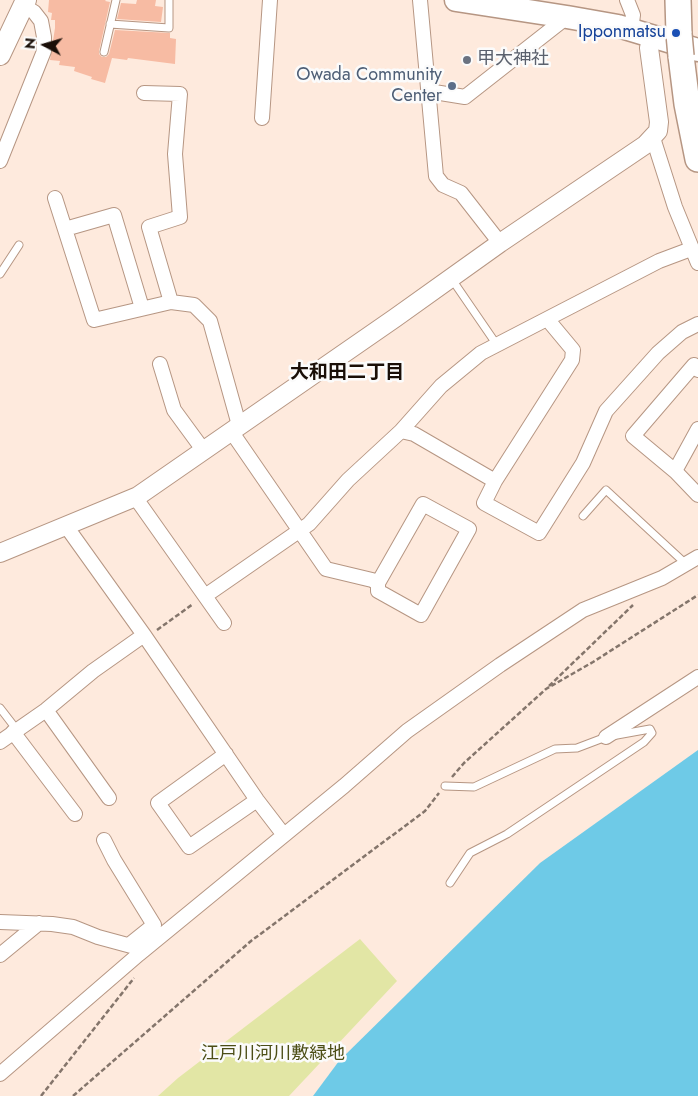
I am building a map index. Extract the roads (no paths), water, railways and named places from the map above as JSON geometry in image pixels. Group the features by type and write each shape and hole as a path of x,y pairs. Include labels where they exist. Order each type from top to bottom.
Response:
{"highway":[{"path":"682,25 687,104 698,159"}],"main road":[{"path":"456,0 567,17 652,36 682,25"},
{"path":"0,55 25,3"}],"street":[{"path":"262,118 270,0"},
{"path":"420,0 436,176 443,184 461,193 500,243"},
{"path":"627,0 633,15 631,30"},
{"path":"0,161 44,51 41,21 25,3"},
{"path":"428,91 465,97 567,17"},
{"path":"0,553 134,497 204,451 653,138 658,131 659,122 649,48 652,36"},
{"path":"144,93 180,94 175,154 180,218 149,227 171,302"},
{"path":"653,138 675,207 698,264"},
{"path":"55,198 94,320 171,302 194,305 210,321 235,428 298,530 326,570 378,583"},
{"path":"65,229 114,215 142,308"},
{"path":"205,596 309,524 348,480 401,431 441,386 481,353 659,262 691,249"},
{"path":"548,320 572,350 572,360 495,481 484,503 539,534 582,463 606,411 658,352 682,332 698,324"},
{"path":"160,364 174,410 204,451"},
{"path":"698,370 694,365 633,436 675,471 698,495"},
{"path":"675,471 698,429"},
{"path":"401,431 414,434 495,481"},
{"path":"134,497 224,623"},
{"path":"423,504 469,529 421,615 378,591 378,583 423,504"},
{"path":"66,526 145,636 257,800 280,830"},
{"path":"0,1074 134,950 344,786 407,732 500,665 583,610 662,578 698,557"},
{"path":"0,742 46,710 93,671 145,636"},
{"path":"606,737 698,677"},
{"path":"46,710 109,798"},
{"path":"15,731 75,814"},
{"path":"226,754 158,803 189,847 257,800"},
{"path":"104,840 114,860 154,925 134,950"},
{"path":"0,922 39,923 72,927 134,950"},
{"path":"0,955 39,923"}],"lane":[{"path":"104,52 116,0"},
{"path":"110,24 169,28 169,0"},
{"path":"0,274 19,245"},
{"path":"451,278 497,345"},
{"path":"582,516 606,490 686,564"},
{"path":"0,708 15,731"},
{"path":"445,786 474,787 555,749 577,748 606,737 650,729 652,733 644,742 507,834 470,852 450,883"}],"water":[{"path":"698,750 698,1096 313,1096 339,1061 540,863"}],"place":[{"name":"Ipponmatsu","path":"676,33"},
{"name":"甲大神社","path":"467,60"},
{"name":"Owada Community Center","path":"452,86"}],"district":[{"name":"大和田二丁目","path":"347,373"}],"park label":[{"name":"江戸川河川敷緑地","path":"273,1055"}]}
